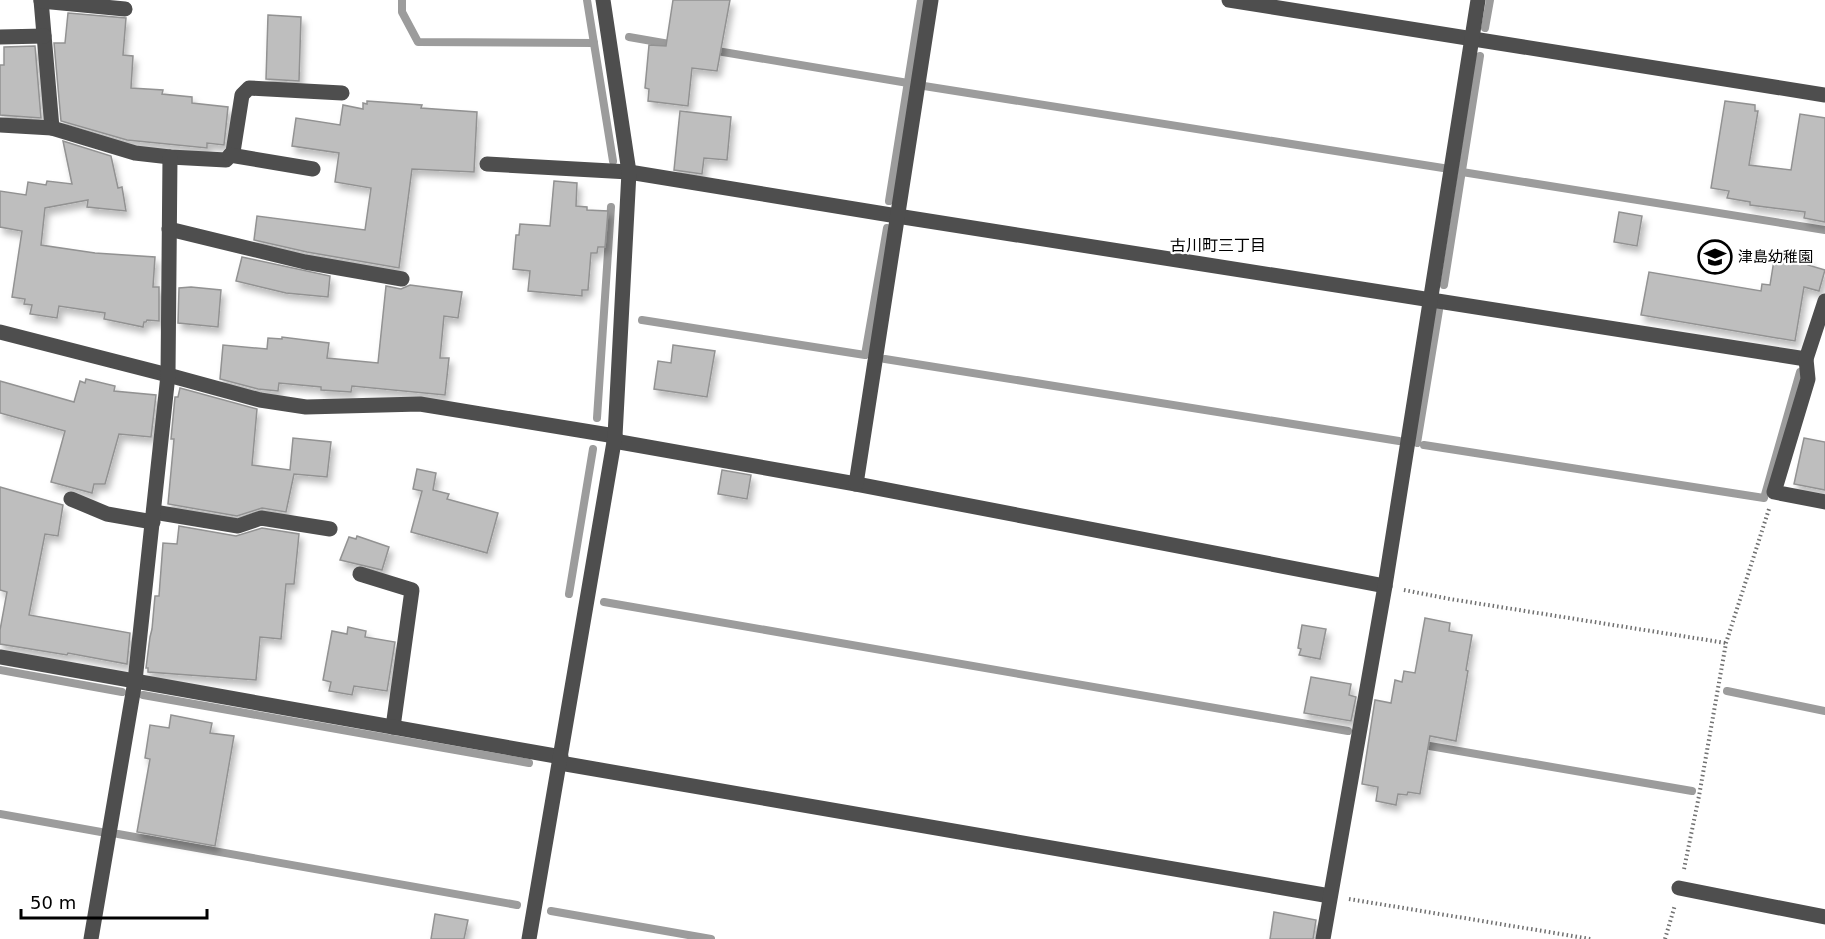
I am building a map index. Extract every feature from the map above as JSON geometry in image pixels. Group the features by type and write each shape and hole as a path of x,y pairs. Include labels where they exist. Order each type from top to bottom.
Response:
{"street":[{"path":"52,128 41,0 125,9"},
{"path":"529,939 614,439 629,172 603,0"},
{"path":"856,484 931,0"},
{"path":"1229,0 1825,95"},
{"path":"1323,939 1385,585 1478,0"},
{"path":"0,37 44,36"},
{"path":"0,125 52,128 135,153 226,160 233,152 242,95 249,87 342,93"},
{"path":"230,155 313,169"},
{"path":"92,939 135,681 168,375 170,157"},
{"path":"487,164 629,172 1806,359"},
{"path":"169,229 304,262 402,279"},
{"path":"1825,301 1806,359 1808,379 1774,492 1825,501"},
{"path":"0,332 260,400 306,407 420,404 1385,585"},
{"path":"71,500 107,514 238,526 261,518 330,529"},
{"path":"360,574 412,590 393,726"},
{"path":"0,657 393,726 561,760 1330,896"},
{"path":"1679,888 1825,917"}],"path":[{"path":"1665,939 1679,888 1699,796 1726,643 1774,492"},
{"path":"1385,585 1450,599 1726,643"},
{"path":"1330,896 1591,939"}],"building":[{"path":"673,0 730,0 717,71 692,68 688,106 648,101 649,89 645,88 649,45 666,46"},
{"path":"68,13 126,18 123,55 133,56 131,88 163,90 162,94 192,97 192,103 228,107 224,145 207,143 207,148 127,140 61,121 54,43 65,43"},
{"path":"268,15 301,17 299,81 266,79"},
{"path":"35,46 41,118 0,115 0,65 4,65 4,47"},
{"path":"367,101 477,112 474,172 412,169 399,268 254,240 257,216 365,230 371,188 335,182 339,153 292,146 296,118 340,125 343,105 363,109 363,103 367,104"},
{"path":"1725,101 1755,105 1755,111 1758,111 1749,165 1791,170 1800,114 1825,118 1825,222 1804,218 1805,212 1750,205 1750,202 1727,198 1729,191 1711,188"},
{"path":"680,111 731,117 727,160 704,158 702,174 674,170"},
{"path":"63,141 111,156 118,188 122,187 126,211 87,207 88,200 45,208 41,245 95,253 155,257 153,287 159,287 159,321 147,320 143,327 104,319 105,313 59,306 57,318 30,314 32,305 24,304 25,299 12,297 22,231 0,227 0,191 26,195 28,182 46,185 47,181 72,184"},
{"path":"554,181 577,183 576,206 587,207 587,210 608,211 605,247 598,247 597,253 591,253 588,290 582,290 582,296 528,291 530,271 513,269 516,235 519,235 520,224 550,226"},
{"path":"1619,212 1642,216 1637,246 1614,242"},
{"path":"1775,254 1809,259 1808,265 1825,270 1819,291 1804,287 1795,341 1641,315 1649,272 1761,291 1762,284 1770,285"},
{"path":"242,257 330,276 328,297 286,293 236,281"},
{"path":"410,285 462,292 458,318 444,316 440,358 449,358 445,395 352,386 351,392 321,390 321,387 279,383 278,391 258,389 220,379 223,345 267,349 268,338 282,339 282,337 329,343 327,358 378,363 386,286 401,289"},
{"path":"179,288 221,290 218,327 178,323"},
{"path":"673,345 715,351 707,397 654,389 658,361 671,363"},
{"path":"86,379 115,386 114,391 156,395 151,437 119,434 105,484 94,484 92,493 51,482 65,431 0,413 0,381 74,402 80,381 85,383"},
{"path":"180,388 257,409 252,465 290,470 293,438 331,442 327,477 294,474 286,512 262,508 237,516 168,504 175,397 178,397"},
{"path":"1804,438 1825,442 1825,490 1794,484"},
{"path":"417,469 436,473 433,490 449,494 447,499 498,513 487,553 411,532 422,491 413,489"},
{"path":"722,470 751,475 747,499 718,494"},
{"path":"0,487 63,505 58,536 45,534 29,615 130,633 127,664 0,644 0,630 7,592 0,590"},
{"path":"179,526 236,536 262,528 299,534 294,584 286,584 281,639 260,637 256,680 148,672 146,668 155,596 159,596 163,543 177,544"},
{"path":"357,536 389,547 382,570 340,560 349,537 356,539"},
{"path":"1425,618 1450,623 1449,631 1472,635 1456,741 1430,736 1420,794 1408,792 1407,795 1398,794 1396,805 1376,801 1378,787 1362,784 1375,700 1391,703 1395,680 1402,682 1404,671 1415,673"},
{"path":"1302,625 1326,629 1320,659 1299,655"},
{"path":"348,627 366,631 365,637 395,642 387,691 354,686 352,695 329,691 331,682 323,680 332,631 347,634"},
{"path":"1311,677 1351,684 1349,695 1356,697 1351,721 1304,713"},
{"path":"171,715 212,723 210,733 234,736 215,846 137,832 150,759 145,758 150,725 169,728"},
{"path":"1274,912 1316,920 1313,939 1270,939"},
{"path":"435,914 468,920 464,939 431,939"}],"waterway":[{"path":"402,0 402,12 418,42 594,43"},
{"path":"587,0 613,161"},
{"path":"889,201 921,0"},
{"path":"1485,28 1490,0"},
{"path":"629,37 675,45"},
{"path":"711,50 908,83"},
{"path":"1444,285 1480,56"},
{"path":"924,86 1443,168"},
{"path":"1462,172 1825,230"},
{"path":"597,418 611,207"},
{"path":"642,320 865,355 887,228"},
{"path":"1417,443 1439,310"},
{"path":"885,359 1399,441"},
{"path":"1424,445 1764,498 1800,372"},
{"path":"569,594 593,449"},
{"path":"604,602 1348,731"},
{"path":"0,670 122,692"},
{"path":"1727,691 1825,711"},
{"path":"143,695 529,763"},
{"path":"1418,744 1692,791"},
{"path":"0,814 101,832"},
{"path":"118,834 517,905"},
{"path":"551,911 711,939"}],"place":[{"name":"津島幼稚園","path":"1715,257"}],"district":[{"name":"古川町三丁目","path":"1218,245"}]}
